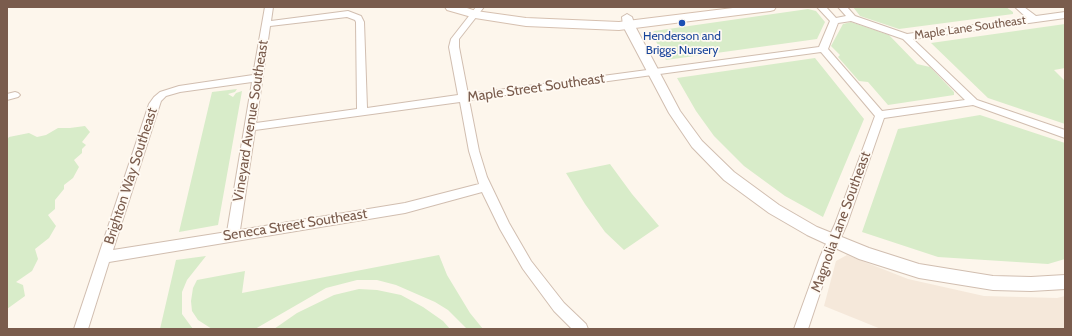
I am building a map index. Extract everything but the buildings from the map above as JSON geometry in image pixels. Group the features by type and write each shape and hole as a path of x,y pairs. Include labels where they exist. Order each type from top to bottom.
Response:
{"main road":[{"path":"451,7 478,9 526,22 565,25 628,21 770,7"},
{"path":"628,21 704,7"}],"street":[{"name":"Vineyard Avenue Southeast","path":"233,235 269,7"},
{"path":"821,7 834,21"},
{"path":"842,7 852,18 906,37 973,102 1065,134"},
{"name":"Maple Lane Southeast","path":"1019,7 1034,19"},
{"path":"478,9 455,39 454,47 474,151 484,187 504,226 527,265 559,306 581,329"},
{"path":"266,24 348,14 358,18 360,22 362,111"},
{"name":"Maple Lane Southeast","path":"906,37 1065,15"},
{"path":"834,21 852,18"},
{"path":"628,21 684,128 722,170 754,196 774,209 812,231 889,262 951,278 993,283 1031,284 1065,282"},
{"path":"834,21 823,49 880,115 973,102"},
{"name":"Maple Street Southeast","path":"250,127 823,49"},
{"name":"Brighton Way Southeast","path":"81,329 154,104 157,99 163,94 179,89 257,78"},
{"name":"Magnolia Lane Southeast","path":"800,329 833,240 841,224 880,115"},
{"name":"Seneca Street Southeast","path":"105,256 424,204 484,187"}],"shaded area":[{"path":"847,255 908,279 984,296 1057,298 1065,296 1065,329 881,329 824,306 836,261"}],"green space":[{"path":"853,7 1006,7 1013,12 1013,14 899,29 860,16"},
{"path":"808,9 816,11 825,22 817,39 666,60 652,34 654,31"},
{"path":"851,22 889,35 917,64 930,67 954,92 954,95 888,105 868,82 859,81 838,57 840,55 831,46 843,24"},
{"path":"1065,24 1065,68 1054,70 1065,81 1065,124 988,98 931,43"},
{"path":"815,58 864,119 823,217 785,196 744,166 714,136 696,111 677,78"},
{"path":"237,89 235,92 228,94 233,97 236,93 242,91 218,225 179,232 212,92"},
{"path":"980,115 1065,143 1065,259 1048,264 938,257 862,232 898,129"},
{"path":"85,126 90,132 82,142 86,145 82,149 82,153 74,160 79,167 73,178 64,185 64,189 55,200 55,209 48,215 56,226 49,238 35,249 38,259 32,271 16,282 23,285 25,296 7,309 7,140 9,137 29,133 37,137 46,135 58,128"},
{"path":"610,164 632,194 659,226 624,250 605,232 585,204 566,173"},
{"path":"439,255 447,275 470,313 483,329 467,329 448,310 435,302 396,285 377,280 357,280 326,288 255,329 212,329 198,320 192,311 191,301 193,288 197,280 245,271 242,293"},
{"path":"206,256 187,280 182,292 182,314 193,329 160,329 176,260"},
{"path":"359,289 377,290 401,295 423,307 443,321 450,329 274,329 297,313 334,295"}],"place":[{"name":"Henderson and Briggs Nursery","path":"682,23"}]}
